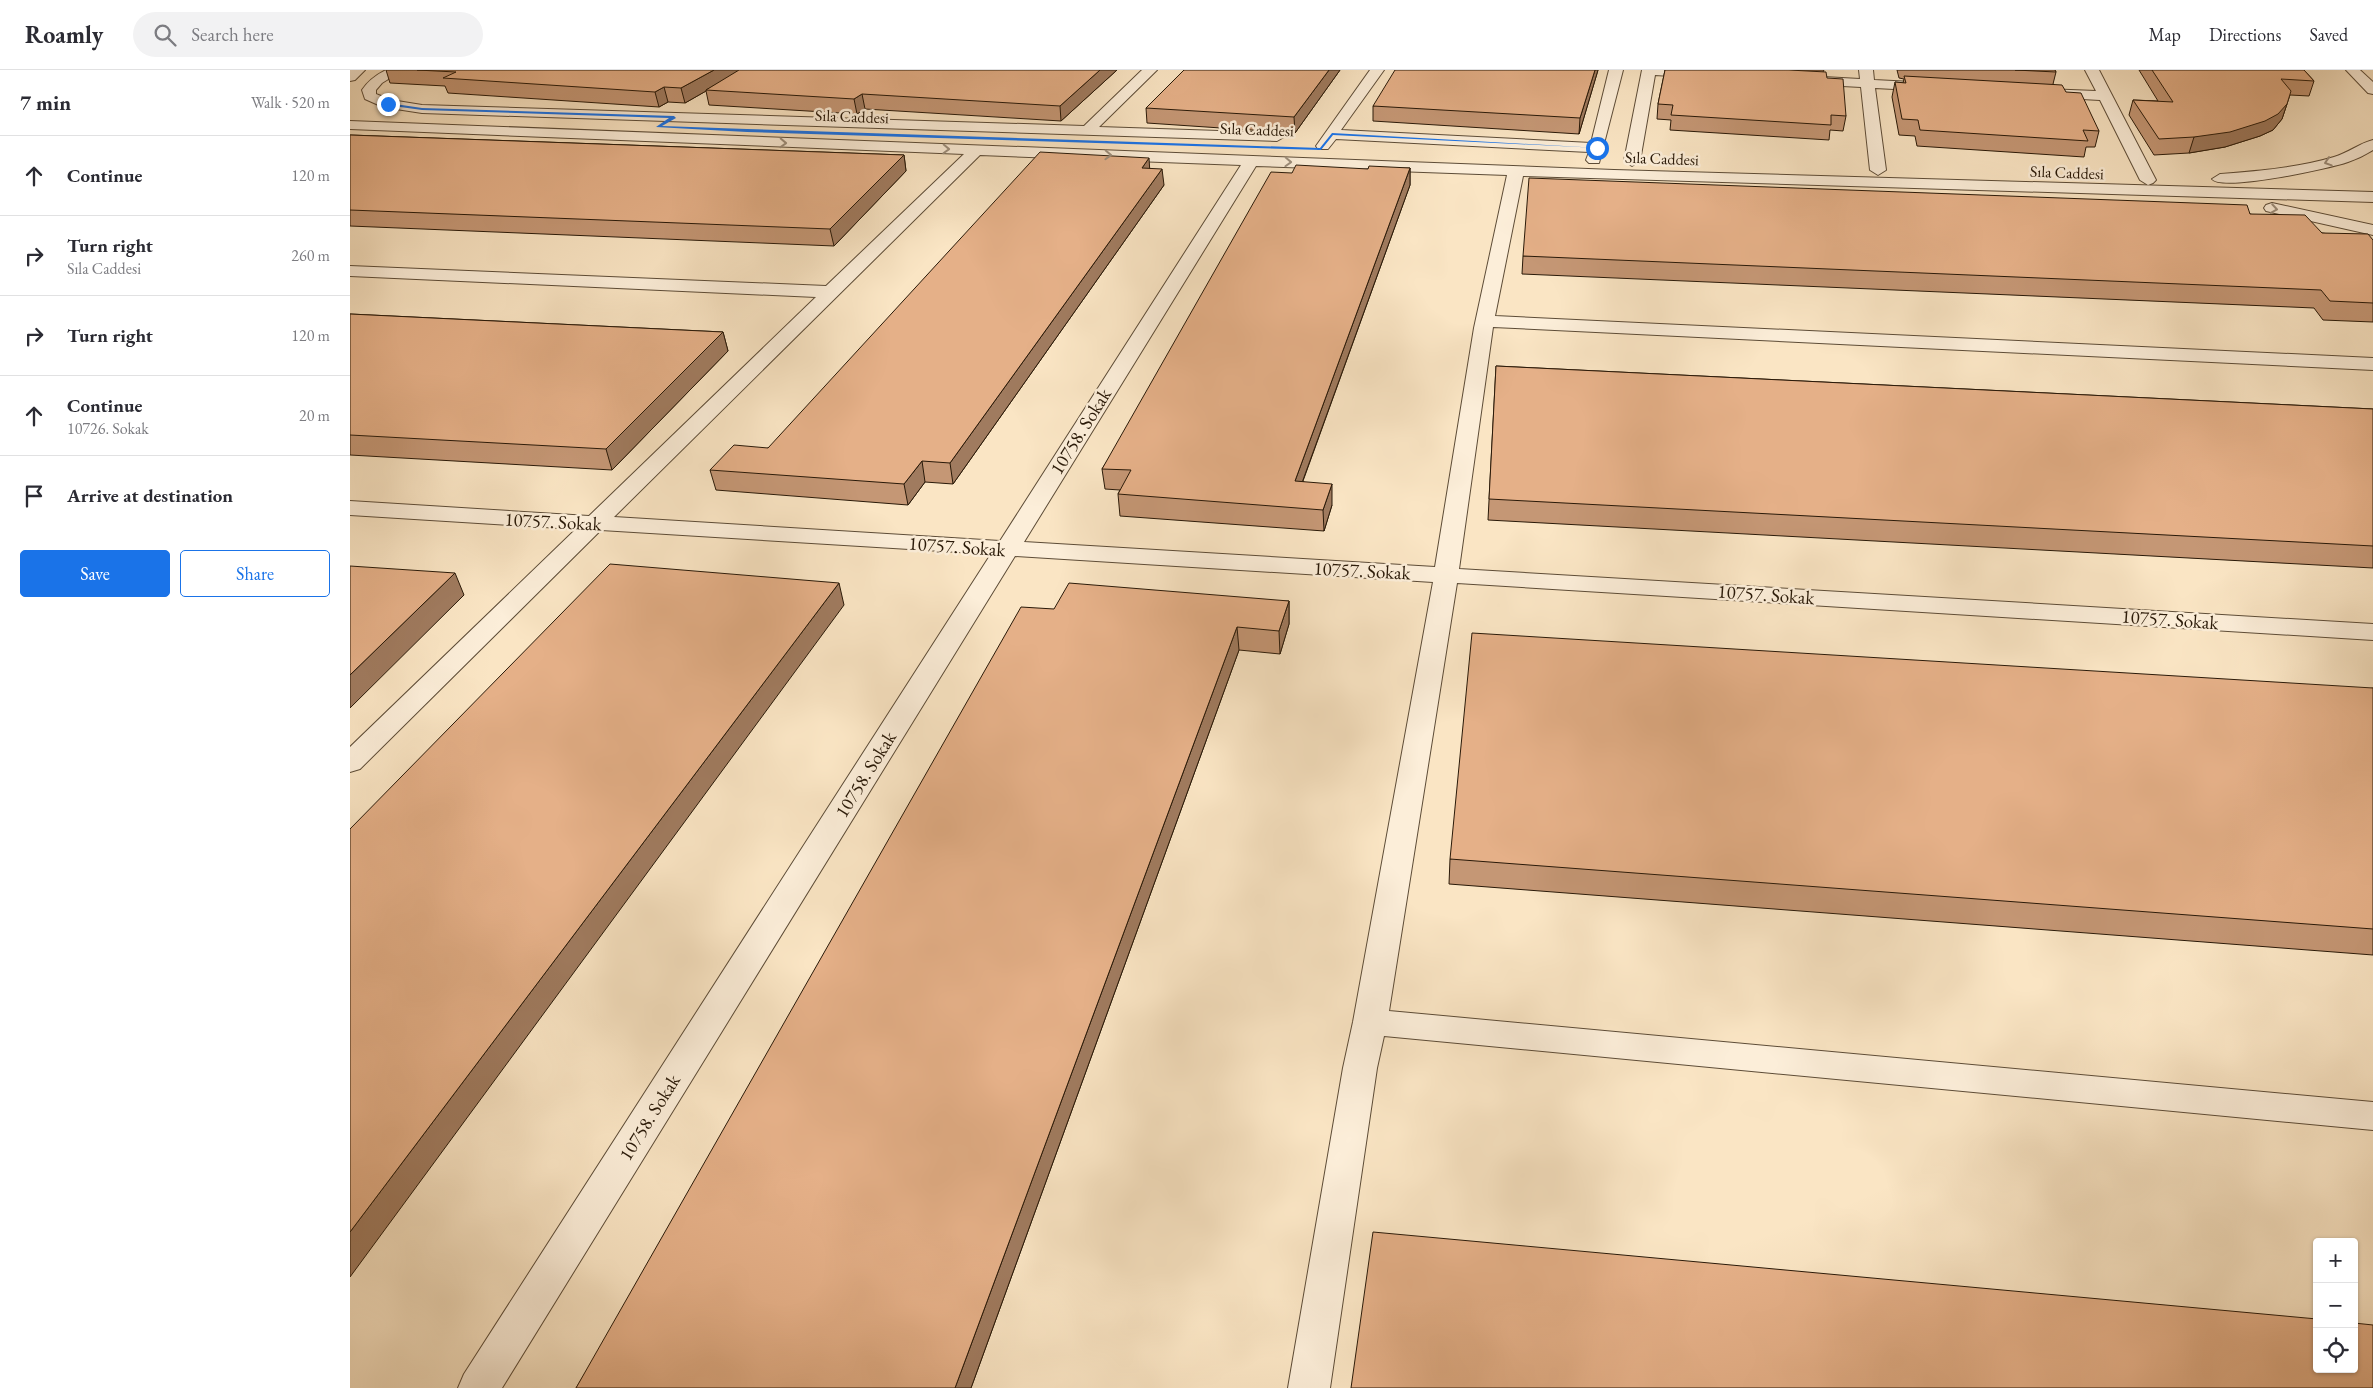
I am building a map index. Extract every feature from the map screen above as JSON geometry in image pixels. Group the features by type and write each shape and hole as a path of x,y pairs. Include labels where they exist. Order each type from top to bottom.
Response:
{"street":[{"path":"396,70 376,80 369,90 370,96 388,104 422,109 1277,137"},
{"path":"1087,131 1150,70"},
{"path":"1321,149 1377,70"},
{"path":"1332,134 1596,154 1616,70"},
{"path":"1632,161 1649,70 1716,75"},
{"path":"2092,70 2152,186 2373,230"},
{"path":"2353,70 2373,90"},
{"path":"1792,79 1867,77 1948,88"},
{"path":"1867,77 1878,170"},
{"path":"2027,92 2106,96"},
{"path":"658,127 698,103"},
{"name":"Sıla Caddesi","path":"353,120 658,127 1321,149 1596,154 1632,161 1878,170 2373,197"},
{"name":"Sıla Caddesi","path":"353,120 975,150 1516,170 2152,186 2181,181 2373,187"},
{"path":"2181,181 2237,178 2321,165 2373,144"},
{"path":"350,763 975,150"},
{"name":"10758. Sokak","path":"479,1388 1251,161"},
{"path":"1309,1388 1360,1068 1370,1022 1446,574 1485,321 1516,170"},
{"path":"350,271 831,292"},
{"path":"1485,321 2373,364"},
{"name":"10757. Sokak","path":"350,508 2373,632"},
{"path":"1370,1022 2373,1116"}],"building":[{"path":"417,70 714,70 681,88 664,87 655,92 443,78 456,72"},
{"path":"739,70 1100,70 1060,106 862,94 854,99 706,90"},
{"path":"1184,70 1329,70 1294,117 1146,108"},
{"path":"1395,70 1595,70 1580,118 1373,106"},
{"path":"1665,70 1789,70 1826,72 1827,78 1843,79 1846,116 1831,115 1831,125 1671,115 1673,105 1658,104"},
{"path":"2015,70 2055,70 2056,72"},
{"path":"2152,70 2304,70 2314,81 2281,79 2291,91 2287,104 2278,114 2265,121 2230,132 2159,139 2133,100 2173,102"},
{"path":"1904,76 2062,85 2066,92 2081,93 2099,131 2083,130 2088,141 1920,130 1918,120 1902,119 1895,82 1906,83"},
{"path":"350,135 904,155 830,229 350,210"},
{"path":"1040,152 1149,158 1142,168 1162,169 950,463 922,461 904,484 710,470 734,445 768,448"},
{"path":"1296,165 1368,169 1369,166 1410,168 1295,481 1332,484 1323,510 1118,494 1131,470 1102,469 1271,172 1292,173"},
{"path":"1529,178 2247,205 2250,214 2305,215 2322,233 2368,234 2373,240 2373,303 2330,301 2321,290 1523,256"},
{"path":"350,314 723,332 606,449 350,435"},
{"path":"1496,366 2373,409 2373,546 1489,499"},
{"path":"610,564 839,583 350,1232 350,829"},
{"path":"350,566 455,573 350,675"},
{"path":"1069,583 1289,601 1279,631 1237,627 955,1388 576,1388 1021,607 1054,609"},
{"path":"1472,633 2373,688 2373,929 1450,859"},
{"path":"1373,1232 2313,1319 2313,1373 2358,1373 2358,1323 2373,1325 2373,1388 1351,1388"}],"route":[{"path":"388,104 422,109 674,117 658,127 747,131 1321,149 1332,134 1597,148"}]}
